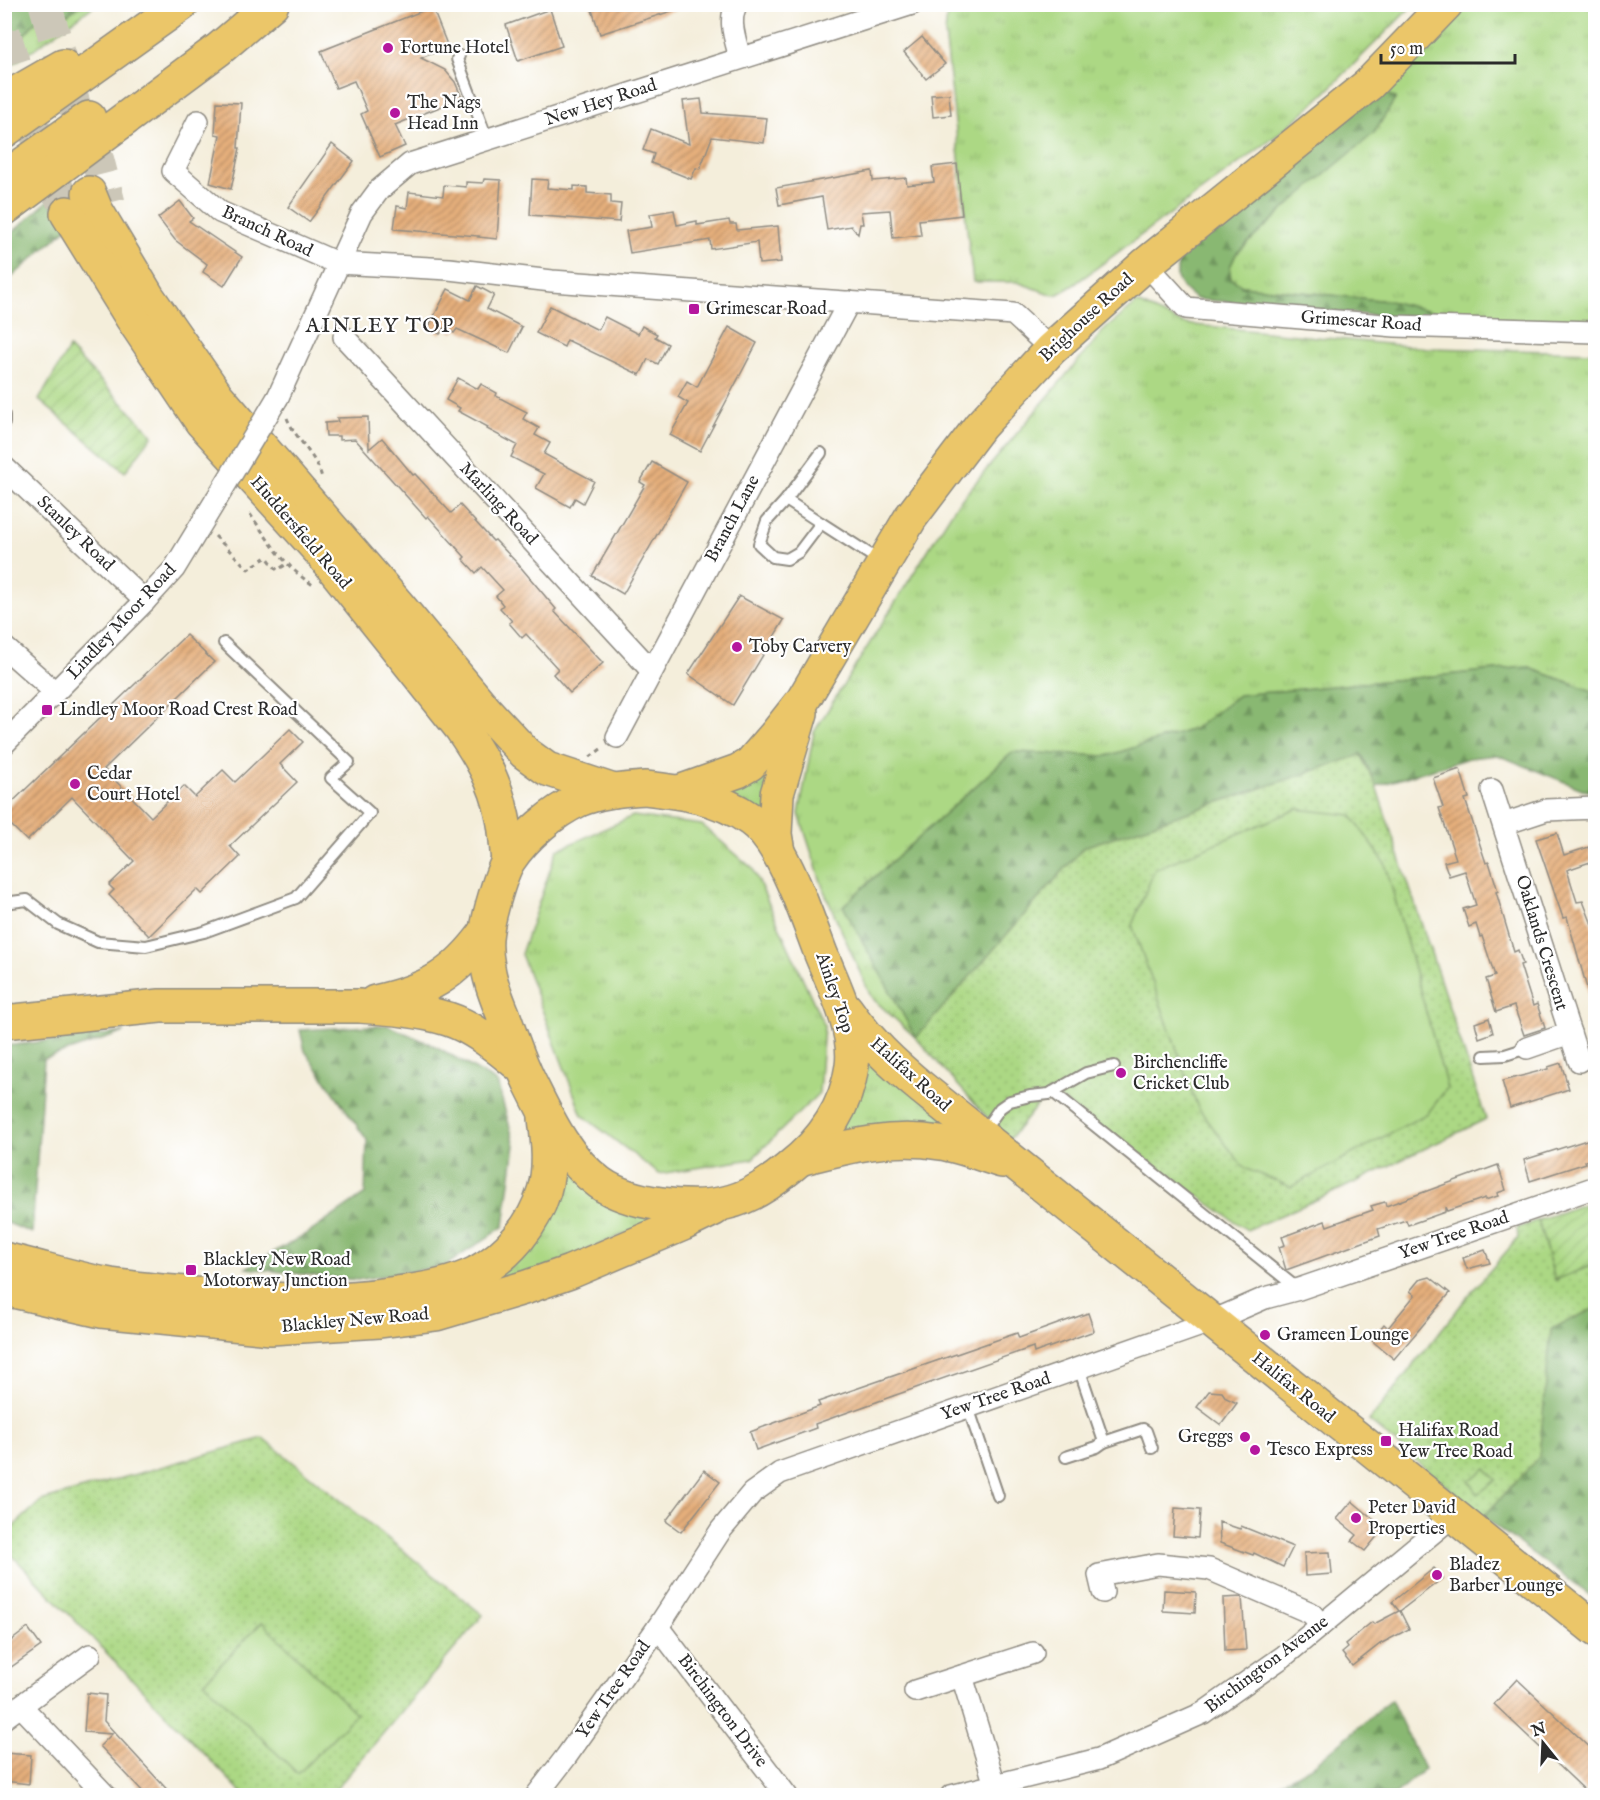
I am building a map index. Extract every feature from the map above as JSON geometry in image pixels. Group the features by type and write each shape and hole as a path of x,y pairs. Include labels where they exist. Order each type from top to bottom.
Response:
{"main road":[{"path":"4,100 169,4"},
{"path":"4,131 182,4"},
{"path":"4,178 250,4"},
{"path":"4,209 219,49 272,4"},
{"name":"Brighouse Road","path":"803,700 911,517 974,434 1051,349 1146,264 1368,85 1446,4"},
{"name":"Huddersfield Road","path":"508,861 502,813 496,792 479,754 461,728 318,549 201,421 132,318 88,203 96,210 148,297 217,396 398,605 486,711 525,753 547,769 560,775 614,790"},
{"path":"679,792 738,771 750,764 803,700"},
{"path":"778,852 775,834 777,794 791,742 798,726 803,700"},
{"name":"Ainley Top","path":"645,788 679,792 720,802 751,820 764,832 778,852 800,897 849,1028 853,1064 845,1093 836,1116 803,1158 769,1184 745,1197 723,1204 681,1205 637,1201 602,1184 579,1165 560,1139 523,1068 488,969 486,932 508,861 553,815 577,801 614,790 645,788"},
{"path":"359,1006 405,995 425,987 461,962 486,932"},
{"name":"Halifax Road","path":"838,997 861,1031 885,1056 922,1088 1210,1322 1596,1630"},
{"path":"5,1020 160,1006 359,1006 448,1019 487,1040 523,1068"},
{"name":"Blackley New Road","path":"4,1259 110,1285 234,1299 291,1301 347,1299 416,1291 460,1280 492,1263 505,1252 528,1226 537,1209 544,1191 549,1158 544,1111"},
{"name":"Halifax Road","path":"803,1158 862,1143 912,1139 942,1143 1021,1167"},
{"name":"Blackley New Road","path":"4,1288 100,1311 271,1328 380,1321 436,1314 527,1287 570,1272 723,1204"}],"street":[{"path":"737,4 733,15 733,25 740,58"},
{"name":"New Hey Road","path":"337,263 371,200 389,181 411,164 912,4"},
{"name":"Branch Road","path":"198,121 174,171 220,212 337,263"},
{"path":"337,263 449,269 552,281 1013,314 1051,349"},
{"name":"Lindley Moor Road","path":"4,744 174,569 278,397 337,263"},
{"name":"Grimescar Road","path":"1146,264 1186,308 1395,326 1596,332"},
{"name":"Branch Lane","path":"617,737 849,302"},
{"name":"Marling Road","path":"344,337 652,671"},
{"name":"Stanley Road","path":"4,467 145,601"},
{"path":"4,647 55,692"},
{"name":"Oaklands Crescent","path":"1492,790 1579,1061"},
{"path":"1504,824 1546,810 1596,808"},
{"path":"1527,1048 1570,1033"},
{"name":"Yew Tree Road","path":"536,1796 658,1627 721,1530 752,1493 780,1473 1210,1322 1265,1298 1299,1289 1596,1187"},
{"name":"Birchington Avenue","path":"951,1796 1099,1759 1203,1713 1284,1656 1453,1516"},
{"path":"1103,1592 1099,1575 1158,1564 1209,1569 1311,1613 1321,1625"},
{"name":"Birchington Drive","path":"658,1627 787,1796"},
{"path":"915,1691 1033,1653"},
{"path":"90,1655 13,1712 106,1796"},
{"path":"962,1676 995,1785"}],"lane":[{"path":"459,56 457,59 487,139"},
{"path":"4,415 4,423"},
{"path":"821,453 786,500 767,521 759,544 773,557 787,560 800,552 821,523"},
{"path":"786,500 883,562"},
{"path":"4,903 27,900 58,924 98,942 146,946 204,932 296,898 370,813 331,778 349,762 224,643"},
{"path":"1484,1056 1505,1055 1527,1048"},
{"path":"981,1135 1000,1108 1010,1101 1049,1094 1086,1073 1114,1066"},
{"path":"1053,1092 1299,1289"},
{"path":"1079,1368 1104,1442"},
{"path":"968,1407 998,1496"},
{"path":"1066,1457 1143,1429 1146,1431 1152,1448"}],"path":[{"path":"278,397 292,430 320,468 322,478"},
{"path":"202,523 248,569 267,557 277,570 286,564"},
{"path":"581,761 617,737"}],"green space":[{"path":"5,4 81,5 56,22 54,16 36,21 15,45 5,67"},
{"path":"958,4 1413,5 1324,94 1283,131 1072,286 1053,295 1017,282 973,282 945,33 948,8"},
{"path":"81,5 95,5 5,70 15,45 36,21 55,16 56,22"},
{"path":"1458,5 1595,5 1595,327 1436,321 1446,315 1389,301 1242,286 1230,278 1230,267 1236,254 1292,202 1375,89"},
{"path":"1375,89 1396,98 1374,133 1292,202 1236,254 1230,267 1230,277 1242,286 1389,301 1447,315 1436,321 1196,299 1183,289 1177,274 1181,253"},
{"path":"49,200 67,228 5,283 4,240"},
{"path":"1137,303 1184,324 1428,348 1595,352 1595,692 1527,667 1239,695 1194,729 1107,756 1013,752 843,906 916,1038 871,997 824,891 799,814 814,732 955,507 1104,330"},
{"path":"69,348 153,435 125,472 39,400"},
{"path":"1527,667 1595,692 1595,792 1587,791 1498,755 1469,758 1376,786 1362,755 1084,847 916,1038 843,906 1013,752 1107,756 1194,729 1239,695"},
{"path":"1361,755 1376,786 1486,1119 1341,1189 1247,1230 1049,1091 1008,1141 916,1038 1084,847"},
{"path":"773,760 766,826 716,792"},
{"path":"1297,809 1351,815 1385,863 1447,1088 1428,1113 1291,1187 1244,1168 1198,1108 1132,925 1155,869"},
{"path":"633,816 702,825 753,869 824,1025 819,1093 752,1159 659,1174 582,1115 521,954 557,850"},
{"path":"387,1025 437,1047 497,1082 515,1145 504,1226 445,1266 357,1280 246,1268 313,1230 365,1194 367,1140 305,1051 300,1030"},
{"path":"125,1032 44,1059 32,1233 5,1222 5,1046"},
{"path":"860,1046 966,1135 850,1136 839,1129"},
{"path":"565,1161 669,1215 538,1271 484,1282"},
{"path":"1595,1200 1595,1264 1555,1280 1538,1220"},
{"path":"1538,1220 1555,1280 1595,1264 1595,1308 1551,1329 1539,1457 1483,1517 1369,1421 1468,1296 1518,1238 1517,1228"},
{"path":"1595,1308 1595,1599 1483,1517 1539,1456 1551,1329"},
{"path":"263,1438 483,1615 331,1795 244,1795 5,1548 5,1534 41,1501"},
{"path":"1486,1468 1496,1480 1478,1494 1469,1481"},
{"path":"262,1622 356,1714 298,1774 204,1682"},
{"path":"1391,1700 1424,1769 1395,1795 1260,1795 1315,1764"}],"building":[{"path":"590,4 680,4 681,8 600,34"},
{"path":"432,7 448,47 421,58 445,70 455,82 462,98 395,125 405,146 380,157 361,114 367,111 354,81 336,88 321,51"},
{"path":"550,9 562,46 518,61 506,25"},
{"path":"922,37 945,64 926,79 904,52"},
{"path":"949,94 951,115 933,117 931,95"},
{"path":"701,99 703,113 767,118 764,143 712,137 700,169 696,168 691,179 651,163 654,154 643,150 651,129 689,144 683,101"},
{"path":"217,102 241,103 238,148 240,148 231,189 210,183 220,135 215,134"},
{"path":"332,144 354,161 309,222 288,207"},
{"path":"957,164 962,215 919,220 921,235 893,238 890,210 861,212 863,224 860,224 858,234 851,226 827,230 822,197 779,205 776,188 872,171 873,181 906,178 907,185 934,182 932,167"},
{"path":"484,179 501,180 497,239 394,229 397,206 407,208 409,192 443,196 444,185 466,187 466,182 483,183"},
{"path":"532,179 548,180 547,188 574,190 574,186 587,187 587,193 611,195 611,203 621,204 619,222 530,215"},
{"path":"180,201 193,218 189,221 242,257 224,286 203,272 207,264 175,240 158,218"},
{"path":"674,210 677,225 697,221 697,225 729,220 730,224 736,224 737,230 778,226 781,262 759,264 757,242 711,249 710,240 630,253 626,231 652,227 650,214"},
{"path":"477,286 494,295 487,309 522,327 509,353 457,329 454,333 444,328 440,334 428,328 448,289 470,300"},
{"path":"550,306 598,330 605,317 638,334 642,326 657,334 655,337 668,344 658,364 648,359 640,375 567,340 564,347 536,333"},
{"path":"729,327 757,343 700,451 670,435 688,403 678,397 687,381 697,387"},
{"path":"458,378 478,389 481,384 497,393 496,396 527,412 523,419 539,428 535,435 550,443 544,454 594,481 583,503 575,498 570,507 536,488 544,474 511,457 517,445 458,411 460,408 446,400"},
{"path":"368,417 369,449 382,438 413,475 415,474 451,513 460,505 518,564 556,609 554,611 603,663 570,693 553,674 558,669 526,634 522,638 509,623 512,621 500,608 503,605 496,596 503,590 482,567 476,573 463,559 465,557 428,516 426,518 355,439 339,440 339,436 326,436 325,423 338,422 337,418"},
{"path":"652,462 687,482 623,594 592,576 645,485 640,482"},
{"name":"Toby Carvery","path":"739,596 784,620 733,705 688,674"},
{"name":"Cedar Court Hotel","path":"186,635 214,662 104,769 151,817 184,786 195,797 223,770 235,782 290,729 303,742 280,764 297,782 230,846 240,857 202,894 197,889 149,936 109,895 114,890 109,885 134,861 72,797 27,841 4,818 4,810"},
{"path":"1460,769 1469,798 1465,799 1486,863 1489,862 1514,952 1518,950 1523,964 1520,965 1533,1006 1537,1004 1545,1028 1524,1035 1514,1006 1496,1012 1486,979 1495,976 1482,936 1480,937 1476,924 1469,927 1463,909 1476,905 1465,871 1449,876 1444,862 1456,859 1439,808 1443,807 1433,778"},
{"path":"1557,833 1564,855 1589,847 1593,861 1567,870 1577,902 1583,901 1596,935 1596,1006 1592,1006 1567,917 1563,918 1536,839"},
{"path":"1489,1018 1493,1033 1479,1038 1475,1023"},
{"path":"1561,1063 1569,1089 1510,1108 1502,1081 1548,1069 1548,1067"},
{"path":"1596,1137 1596,1158 1530,1181 1524,1160"},
{"path":"1498,1165 1506,1190 1497,1193 1498,1196 1447,1211 1445,1207 1445,1212 1408,1225 1406,1220 1378,1229 1380,1236 1286,1270 1279,1247 1285,1245 1282,1237 1325,1221 1327,1226 1373,1210 1371,1206 1385,1202 1386,1206"},
{"path":"1485,1250 1490,1263 1467,1269 1463,1258"},
{"path":"1430,1277 1450,1293 1394,1359 1371,1340 1384,1324 1388,1328 1415,1295 1410,1291 1419,1280"},
{"path":"1088,1313 1094,1331 1034,1353 1033,1347 893,1396 815,1424 816,1428 756,1450 750,1432 820,1406 818,1402 1017,1333 1019,1338"},
{"path":"1209,1391 1222,1392 1226,1398 1237,1403 1221,1425 1197,1407"},
{"path":"704,1470 720,1482 681,1532 666,1521"},
{"path":"1352,1501 1384,1528 1365,1551 1352,1541 1357,1535 1337,1519"},
{"path":"1175,1508 1200,1510 1198,1538 1173,1536"},
{"path":"1219,1522 1240,1529 1241,1526 1293,1547 1283,1567 1254,1553 1253,1555 1220,1543"},
{"path":"1330,1552 1332,1574 1305,1576 1304,1553"},
{"path":"1434,1568 1443,1578 1400,1611 1409,1629 1380,1644 1352,1666 1342,1653 1348,1648 1345,1644 1372,1622 1374,1624 1399,1611 1392,1602"},
{"path":"1164,1590 1196,1592 1195,1613 1163,1611"},
{"path":"1242,1597 1246,1650 1225,1651 1223,1598"},
{"path":"28,1628 41,1646 4,1672 4,1646"},
{"path":"1517,1679 1596,1753 1596,1796 1591,1796 1494,1704"},
{"path":"87,1693 106,1695 104,1721 173,1796 147,1796 100,1746 112,1734 84,1732"},
{"path":"4,1753 31,1755 29,1784 4,1781"}],"tunnel":[{"path":"45,4 74,104 98,161 109,203"},
{"path":"4,32 31,121 67,213"}],"place":[{"name":"Fortune Hotel","path":"388,48"},
{"name":"The Nags Head Inn","path":"395,113"},
{"name":"Grimescar Road","path":"694,309"},
{"name":"Toby Carvery","path":"737,647"},
{"name":"Lindley Moor Road Crest Road","path":"47,710"},
{"name":"Cedar Court Hotel","path":"75,784"},
{"name":"Birchencliffe Cricket Club","path":"1121,1073"},
{"name":"Blackley New Road Motorway Junction","path":"191,1270"},
{"name":"Grameen Lounge","path":"1265,1335"},
{"name":"Greggs","path":"1245,1437"},
{"name":"Halifax Road Yew Tree Road","path":"1386,1441"},
{"name":"Tesco Express","path":"1255,1450"},
{"name":"Peter David Properties","path":"1356,1518"},
{"name":"Bladez Barber Lounge","path":"1437,1575"}],"district":[{"name":"AINLEY TOP","path":"380,326"}]}
